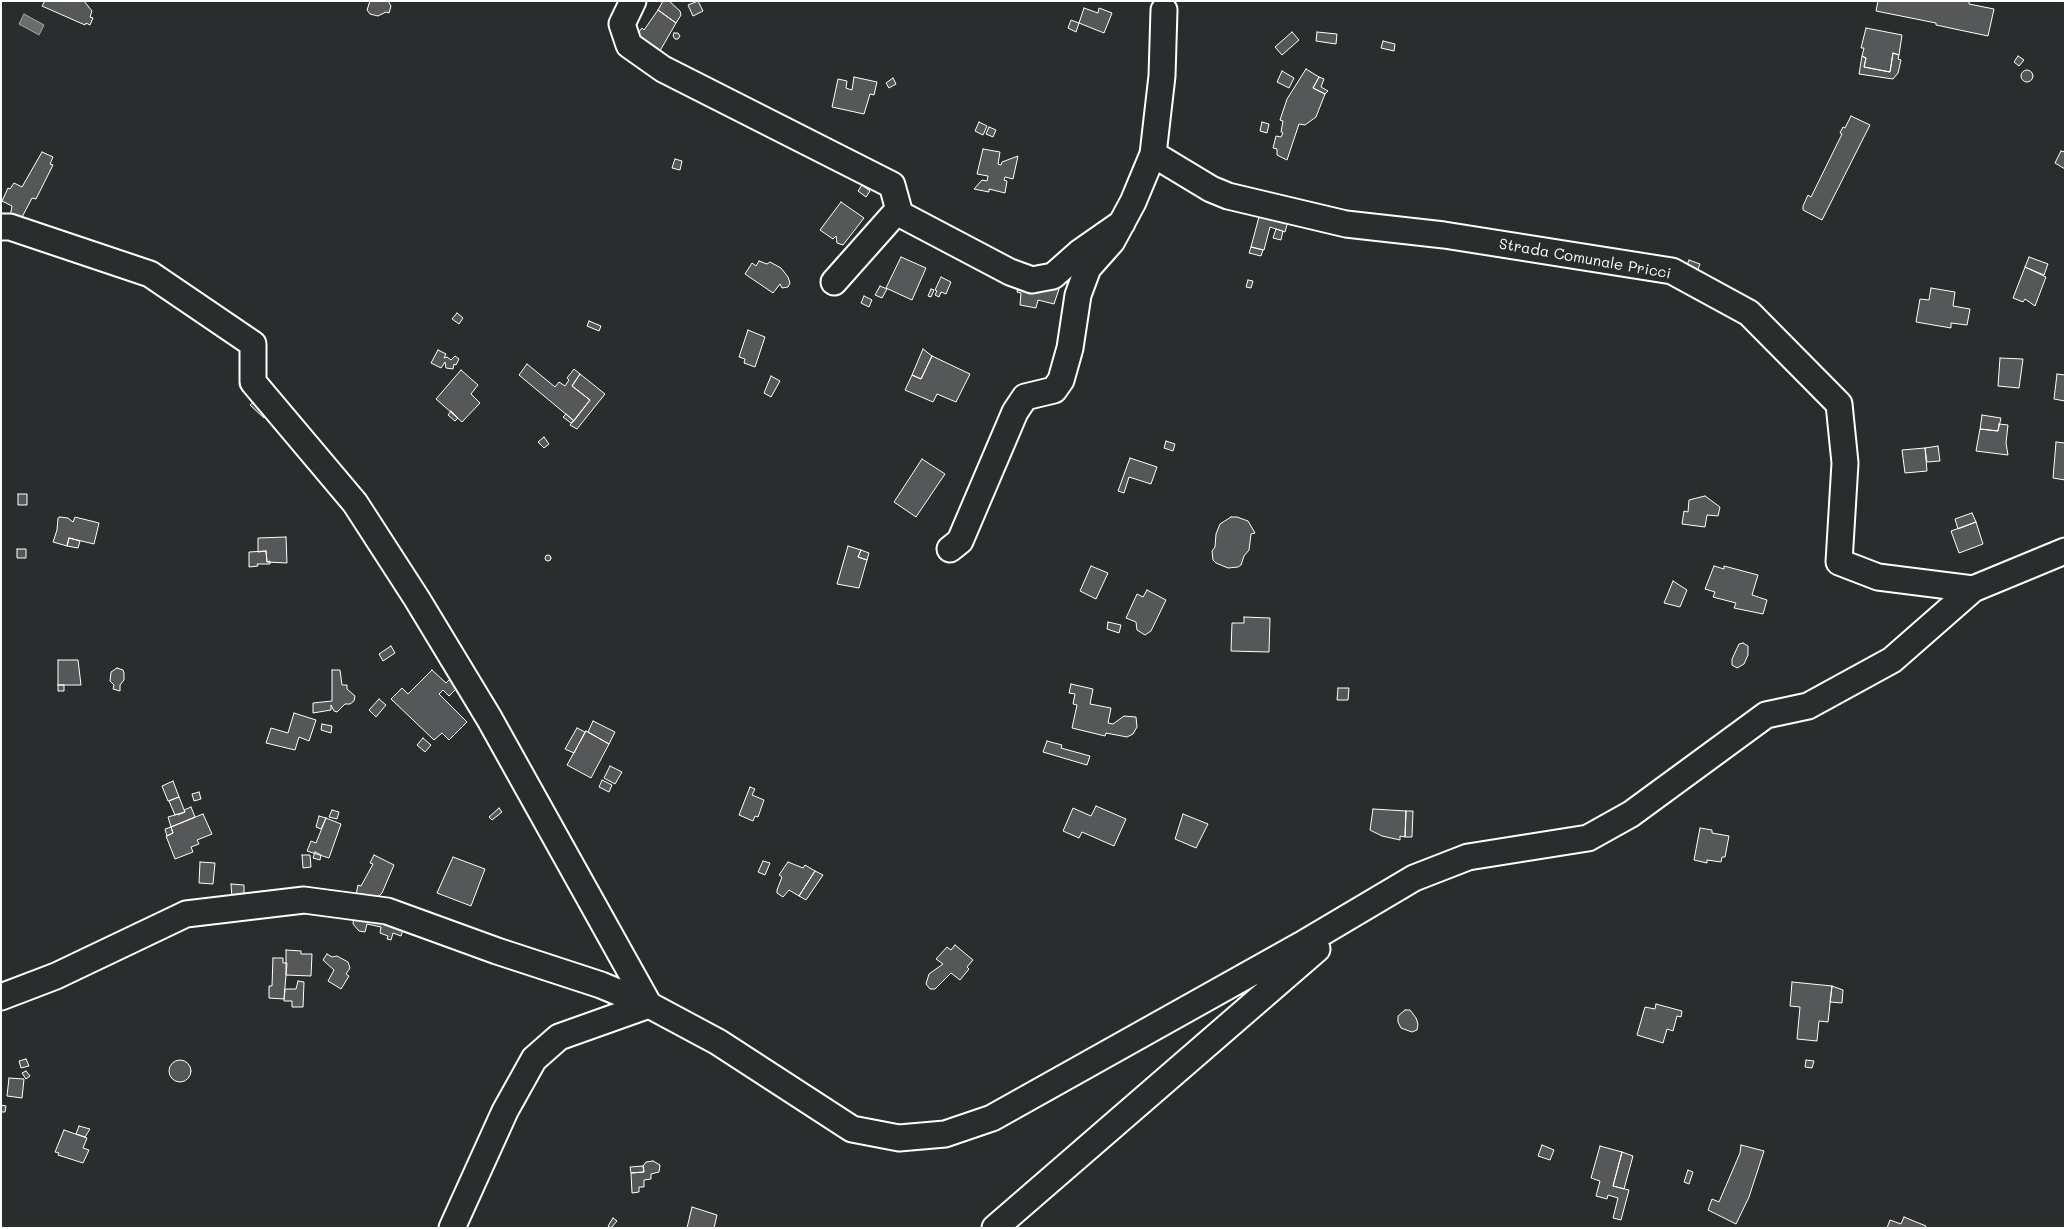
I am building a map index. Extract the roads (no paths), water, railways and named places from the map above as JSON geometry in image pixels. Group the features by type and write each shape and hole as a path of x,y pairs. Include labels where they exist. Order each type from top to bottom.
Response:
{"street":[{"path":"633,1 622,24 629,46 663,69 892,185 900,214 1010,272 1032,280 1053,276 1079,253 1122,223"},
{"path":"950,549 960,541 1014,412 1025,397 1054,390 1061,380 1070,348 1078,295 1088,268 1112,241 1133,202 1153,154 1162,76 1164,10"},
{"name":"Strada Comunale Pricci","path":"1153,154 1211,189 1228,196 1346,224 1444,235 1672,271 1749,313 1839,404 1846,463 1839,562 1878,577 1973,589"},
{"path":"834,282 898,210"},
{"path":"1,227 10,227 150,274 253,344 253,382 355,503 412,591 489,718 649,1005"},
{"path":"1,998 56,976 186,914 304,900 387,911 497,951 601,985 649,1005 718,1042 852,1129 900,1138 945,1134 992,1118 1301,946 1414,878 1468,857 1588,838 1631,814 1766,715 1808,706 1892,660 1973,589 2065,551"},
{"path":"995,1228 1366,906"},
{"path":"452,1228 505,1111 534,1059 559,1037 649,1005"}]}
